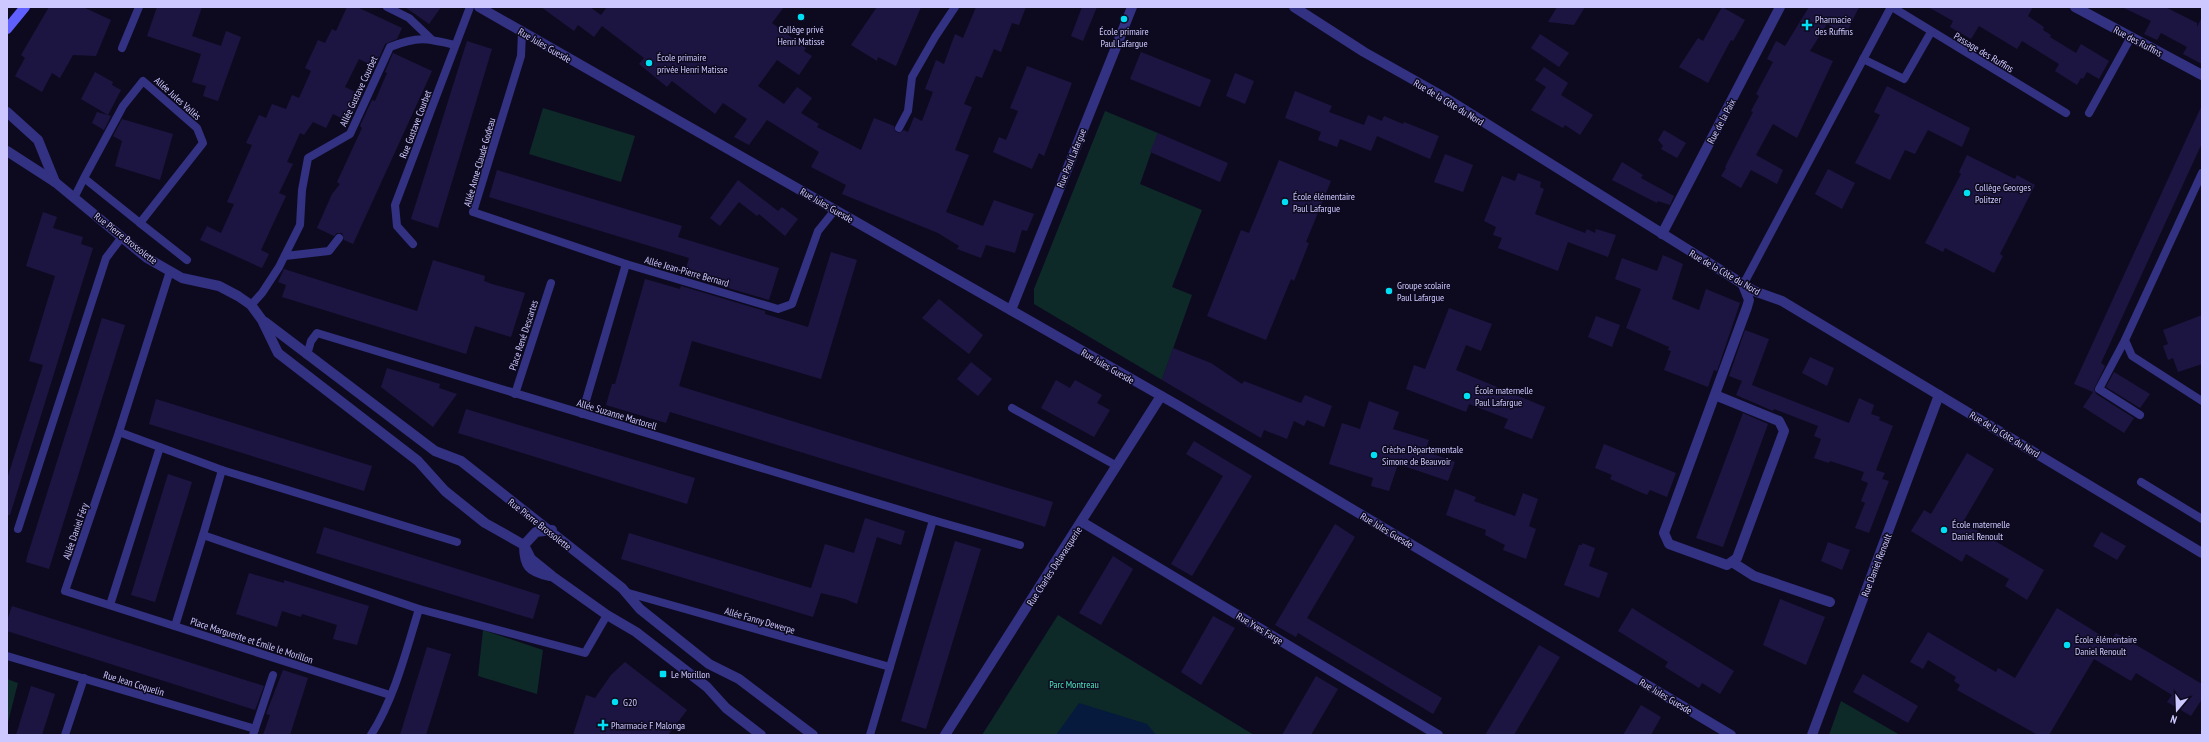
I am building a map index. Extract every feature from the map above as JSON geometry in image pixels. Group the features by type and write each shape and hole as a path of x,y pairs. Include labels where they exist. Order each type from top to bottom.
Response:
{"street":[{"path":"7,29 25,7"},
{"name":"Rue Jules Guesde","path":"479,7 1161,396 1731,735"},
{"name":"Rue Paul Lafargue","path":"1011,310 1132,7"},
{"name":"Rue de la Côte du Nord","path":"1294,7 1364,52 1444,97 1743,285 1754,291 1782,301 2202,552"},
{"name":"Rue de la Paix","path":"1662,234 1780,7"},
{"name":"Rue des Ruffins","path":"2075,7 2202,75"},
{"name":"Rue Pierre Brossolette","path":"7,112 38,140 55,182"},
{"name":"Rue Pierre Brossolette","path":"7,151 55,182 147,258 182,278 219,286 238,296 250,306 262,320 435,451 461,460 625,592 640,609 709,664 739,678 813,735"},
{"path":"1715,395 1779,421 1784,431 1737,558 1727,565 1669,544 1664,533 1749,300 1743,285"},
{"name":"Rue Pierre Brossolette","path":"262,320 278,353 418,461 445,491 479,519 498,532 513,538 524,545"},
{"name":"Rue Daniel Renoult","path":"1812,735 1939,395"},
{"name":"Rue Charles Delavacquerie","path":"945,735 1161,396"},
{"name":"Rue Yves Farge","path":"1082,522 1438,735"},
{"path":"548,529 536,532 524,545 524,561 530,568 538,574 552,576 647,641 707,687 726,708 760,735"},
{"path":"1732,562 1754,576 1830,602"}],"lane":[{"path":"122,48 139,7"},
{"path":"387,7 409,18 431,39"},
{"name":"Rue Gustave Courbet","path":"413,244 397,226 395,205 470,7"},
{"path":"899,128 908,111 912,77 934,37 955,7"},
{"path":"1743,285 1892,7"},
{"name":"Passage des Ruffins","path":"1892,7 2066,113"},
{"name":"Allée Anne-Claude Godeau","path":"522,32 520,56 473,212 626,264"},
{"path":"1863,59 1904,80 1931,32"},
{"path":"2089,113 2130,36"},
{"name":"Allée Gustave Courbet","path":"250,306 262,293 285,256 300,224 302,190 308,158 350,134 390,47 411,39 431,39 455,45"},
{"name":"Allée Jules Vallès","path":"74,198 123,106 143,81 197,128 203,143 140,223"},
{"path":"2140,415 2099,389 2125,340 2202,173"},
{"path":"84,178 187,260"},
{"name":"Allée Jean-Pierre Bernard","path":"626,264 778,309 792,304 818,231 836,210"},
{"path":"18,529 106,258 122,237"},
{"path":"285,256 329,251 339,238"},
{"path":"582,414 626,264"},
{"name":"Allée Daniel Féry","path":"170,271 119,432 65,591 175,626"},
{"name":"Place René Descartes","path":"514,394 551,284"},
{"name":"Allée Suzanne Martorell","path":"307,354 311,341 317,333 933,520"},
{"path":"2125,340 2132,356 2202,401"},
{"path":"1012,408 1117,466"},
{"path":"119,432 222,470 457,542"},
{"path":"110,606 160,447"},
{"name":"Place Marguerite et Émile le Morillon","path":"222,470 175,626 390,695"},
{"path":"2141,482 2202,519"},
{"path":"870,735 933,520 1020,545"},
{"path":"203,535 419,609 585,653 607,615"},
{"name":"Allée Fanny Dewerpe","path":"625,592 890,667"},
{"path":"371,735 380,721 390,695 419,609"},
{"name":"Rue Jean Coquelin","path":"7,656 84,678 254,732 273,676"},
{"path":"65,735 84,678"}],"green space":[{"path":"543,108 635,136 621,182 529,154"},
{"path":"1105,111 1158,133 1140,184 1202,210 1172,287 1192,295 1162,380 1034,304 1034,289"},
{"name":"Parc Montreau","path":"1058,615 1077,627 1254,735 982,735"},
{"path":"483,630 543,650 537,694 478,676"},
{"path":"7,679 18,683 7,726"},
{"path":"1841,701 1900,735 1829,735"}],"water":[{"path":"1079,703 1147,724 1156,735 1056,735"}],"building":[{"path":"49,7 83,7 111,20 96,56 73,55 60,78 52,73 42,92 15,76 25,58 21,55"},
{"path":"157,7 202,7 192,36 221,46 226,31 241,37 218,101 203,96 206,86 192,82 201,54 147,36"},
{"path":"347,7 357,7 402,28 397,39 385,44 375,67 359,59 345,87 362,95 349,122 333,114 326,128 313,122 304,135 300,133 287,162 293,164 279,193 286,196 261,250 269,254 262,268 200,240 207,226 221,233 234,204 227,202 252,145 246,143 259,115 266,118 272,104 286,109 292,95 299,98 311,71 305,68 318,40 325,43 332,29 336,31"},
{"path":"405,7 441,7 429,24"},
{"path":"541,7 590,7 601,15 607,7 784,7 772,23 806,48 804,51 812,56 799,75 777,60 758,86 784,104 797,87 812,98 801,113 819,124 817,127 861,150 874,118 894,126 895,131 899,133 904,130 908,132 914,117 922,121 933,92 925,89 936,60 944,64 955,34 963,38 976,7 1026,7 1019,25 1012,23 1001,52 994,49 982,78 976,76 964,104 972,107 955,150 969,155 946,212 983,226 994,200 1034,214 1027,231 1022,230 1015,253 986,245 981,258 957,249 959,246 938,233 842,194 846,185 811,167 819,152 767,120 749,145 734,137 747,119 723,103 715,114 672,81 667,87 639,64 644,58 602,26 594,37 578,25 574,31"},
{"path":"877,7 921,7 896,66 878,57 877,61 851,45"},
{"path":"1082,7 1097,7 1083,41 1071,36"},
{"path":"1557,7 1585,7 1574,25 1548,22"},
{"path":"1722,7 1745,20 1733,41 1731,40 1708,83 1679,67 1698,38 1703,41"},
{"path":"1809,7 1859,7 1845,36 1827,24 1810,51 1833,61 1797,138 1773,124 1756,155 1783,170 1777,184 1751,170 1741,188 1721,176 1753,112 1751,111 1759,96 1756,94 1773,62 1767,59 1776,41 1785,46"},
{"path":"1928,7 2033,7 2028,16 2044,27 2043,30 2051,35 2050,37 2076,53 2081,44 2109,61 2099,79 2087,72 2077,85 2055,71 2059,64 2022,41 2017,49 1979,26 1971,39 1950,27 1953,21"},
{"path":"2122,7 2165,7 2197,23 2197,27 2202,17 2202,64 2183,54 2187,47 2161,33 2157,40 2144,34 2151,21"},
{"path":"1540,34 1569,53 1559,67 1531,48"},
{"path":"467,41 492,49 438,228 411,219"},
{"path":"1141,52 1211,80 1200,107 1130,79"},
{"path":"393,53 432,71 353,244 344,240 342,233 337,233 334,236 317,228 332,194 340,184 337,182 362,128 360,126 372,100 375,101 387,73 385,72"},
{"path":"1027,66 1072,83 1044,156 1039,153 1032,169 993,152 999,137 1006,140 1018,111 1010,108"},
{"path":"1544,67 1568,83 1561,95 1593,115 1580,135 1565,125 1563,128 1531,110 1546,87 1535,80"},
{"path":"95,72 113,82 112,85 121,90 108,115 81,99"},
{"path":"1235,73 1254,81 1245,104 1226,96"},
{"path":"1887,86 1970,128 1962,147 1928,130 1915,154 1905,150 1890,180 1855,163 1880,115 1874,112"},
{"path":"1295,91 1332,106 1329,112 1364,125 1368,115 1382,121 1384,116 1439,136 1430,159 1377,136 1371,151 1340,139 1337,147 1318,140 1321,132 1285,118"},
{"path":"2202,105 2202,143 2101,363 2105,366 2094,389 2096,394 2134,418 2124,433 2083,407 2093,392 2074,384"},
{"path":"97,112 111,116 104,130 92,123"},
{"path":"122,119 173,134 160,180 115,166 122,141 113,136"},
{"path":"1664,130 1686,143 1677,158 1661,149 1663,146 1658,140"},
{"path":"1158,133 1228,163 1220,182 1150,152"},
{"path":"1445,154 1473,165 1463,192 1434,182"},
{"path":"1967,155 2015,179 2017,175 2035,185 2000,254 2003,256 1994,273 1945,248 1943,252 1925,243 1961,174 1959,172"},
{"path":"1279,160 1331,181 1306,242 1309,243 1294,281 1291,279 1266,340 1207,316 1241,230 1249,233"},
{"path":"1622,162 1643,175 1641,178 1674,196 1670,205 1658,201 1657,203 1612,180"},
{"path":"1828,169 1855,183 1842,209 1815,194"},
{"path":"497,170 682,226 678,237 779,268 769,300 684,275 689,258 489,197"},
{"path":"1518,173 1541,182 1540,187 1544,189 1535,214 1585,233 1587,229 1595,233 1596,229 1616,235 1608,257 1568,242 1558,271 1498,248 1502,238 1493,235 1496,227 1484,221 1502,176 1515,181"},
{"path":"738,180 778,211 782,207 798,219 785,236 759,214 757,216 739,202 720,226 710,218"},
{"path":"43,212 57,217 53,228 83,237 81,244 93,248 10,515 7,515 7,479 43,365 29,361 55,276 26,266"},
{"path":"831,252 857,260 821,379 692,341 679,386 1053,502 1045,527 670,412 666,423 606,405 612,384 615,384 645,279 680,289 681,286 765,311 765,314 808,327"},
{"path":"1663,255 1683,264 1672,299 1699,310 1706,289 1740,303 1717,371 1714,370 1708,387 1664,370 1671,351 1668,350 1669,347 1626,328 1641,289 1615,279 1622,258 1657,271"},
{"path":"433,260 485,276 484,281 492,284 525,293 511,337 475,326 466,354 282,297 286,285 278,282 284,269 417,311"},
{"path":"939,299 983,335 969,354 922,318"},
{"path":"1449,308 1492,324 1481,351 1466,345 1456,370 1545,407 1532,439 1504,428 1508,419 1469,404 1466,412 1406,389 1414,365 1425,369"},
{"path":"2202,315 2202,364 2178,372 2173,358 2168,360 2163,346 2168,344 2163,330"},
{"path":"1596,316 1620,325 1612,347 1588,337"},
{"path":"102,318 125,325 49,569 26,562 27,557"},
{"path":"1745,330 1769,339 1752,385 1849,423 1859,398 1874,405 1871,414 1880,417 1879,420 1893,426 1876,470 1885,473 1882,479 1889,481 1869,533 1855,528 1865,503 1861,501 1868,483 1861,480 1864,472 1830,461 1829,463 1814,458 1821,439 1814,436 1818,426 1774,409 1773,411 1736,395 1742,381 1729,376"},
{"path":"1173,348 1211,363 1242,384 1244,381 1301,403 1305,395 1332,406 1324,427 1307,420 1304,426 1294,421 1287,439 1264,430 1261,438 1162,380"},
{"path":"1810,357 1834,368 1827,386 1802,373"},
{"path":"971,362 992,379 978,396 957,379"},
{"path":"387,368 440,384 439,388 457,394 433,427 381,387"},
{"path":"2114,372 2150,394 2140,408 2106,387"},
{"path":"1056,380 1070,388 1075,380 1102,395 1097,403 1110,410 1094,437 1041,408"},
{"path":"156,399 372,466 364,491 149,424"},
{"path":"1369,401 1399,412 1393,429 1429,440 1425,451 1455,462 1448,481 1398,464 1389,491 1371,486 1373,478 1329,464 1342,423 1360,429"},
{"path":"466,409 695,478 687,504 458,433"},
{"path":"1743,413 1768,424 1723,547 1696,538"},
{"path":"1194,441 1252,476 1192,576 1171,564 1223,476 1186,454"},
{"path":"1604,444 1676,473 1667,497 1650,490 1647,495 1610,479 1612,475 1595,468"},
{"path":"1967,453 1994,469 1963,522 2044,570 2027,600 2005,586 2009,579 1966,554 1962,562 1911,531 1924,510 1931,514"},
{"path":"168,474 192,482 155,602 131,595"},
{"path":"1455,489 1476,497 1474,501 1515,516 1523,493 1538,499 1529,526 1536,529 1526,559 1503,550 1505,545 1485,535 1486,530 1446,515"},
{"path":"865,518 905,531 901,545 877,537 857,604 845,599 821,593 813,617 621,559 629,533 811,588 825,544 854,553"},
{"path":"1335,524 1355,537 1307,618 1442,698 1433,714 1298,633 1296,637 1275,625"},
{"path":"324,527 540,595 533,619 316,553"},
{"path":"2101,532 2126,546 2117,560 2093,546"},
{"path":"955,541 981,549 926,729 901,721"},
{"path":"1828,542 1850,550 1842,570 1821,561"},
{"path":"1582,543 1595,548 1589,566 1608,573 1599,598 1564,585 1579,545 1582,545"},
{"path":"1113,556 1133,569 1101,625 1079,613"},
{"path":"249,573 284,583 284,580 369,606 357,645 333,639 337,625 302,614 301,617 282,611 277,627 236,614"},
{"path":"1780,599 1825,617 1806,665 1763,645"},
{"path":"12,606 264,686 255,710 7,631 7,621"},
{"path":"1632,608 1734,671 1720,694 1702,683 1699,688 1665,667 1668,662 1618,631"},
{"path":"2057,608 2110,641 2116,633 2202,684 2202,699 2191,716 2167,702 2172,695 2136,673 2131,681 2094,659 2049,735 2038,735 1957,690 1960,685 1954,681 1956,677 1928,660 1923,669 1910,662 1928,632 1996,672 1998,668 2015,678"},
{"path":"1213,616 1235,628 1201,685 1181,672"},
{"path":"1539,645 1560,657 1514,735 1485,735"},
{"path":"427,647 451,654 433,713 426,735 400,735"},
{"path":"625,662 687,710 668,735 573,735 586,695 595,698 611,675"},
{"path":"283,670 308,678 290,735 263,735 270,715 266,714"},
{"path":"1863,674 1918,706 1908,723 1853,692"},
{"path":"1316,676 1338,689 1311,735 1282,735"},
{"path":"31,686 55,694 42,735 16,735"},
{"path":"1641,705 1661,717 1651,735 1623,735"}],"place":[{"name":"Collège privé Henri Matisse","path":"801,17"},
{"name":"École primaire Paul Lafargue","path":"1124,19"},
{"name":"Pharmacie des Ruffins","path":"1807,25"},
{"name":"École primaire privée Henri Matisse","path":"649,63"},
{"name":"Collège Georges Politzer","path":"1967,193"},
{"name":"École élémentaire Paul Lafargue","path":"1285,202"},
{"name":"Groupe scolaire Paul Lafargue","path":"1389,291"},
{"name":"École maternelle Paul Lafargue","path":"1467,396"},
{"name":"Crèche Départementale Simone de Beauvoir","path":"1374,455"},
{"name":"École maternelle Daniel Renoult","path":"1944,530"},
{"name":"École élémentaire Daniel Renoult","path":"2067,645"},
{"name":"Le Morillon","path":"663,674"},
{"name":"G20","path":"615,702"},
{"name":"Pharmacie F Malonga","path":"603,725"}]}
